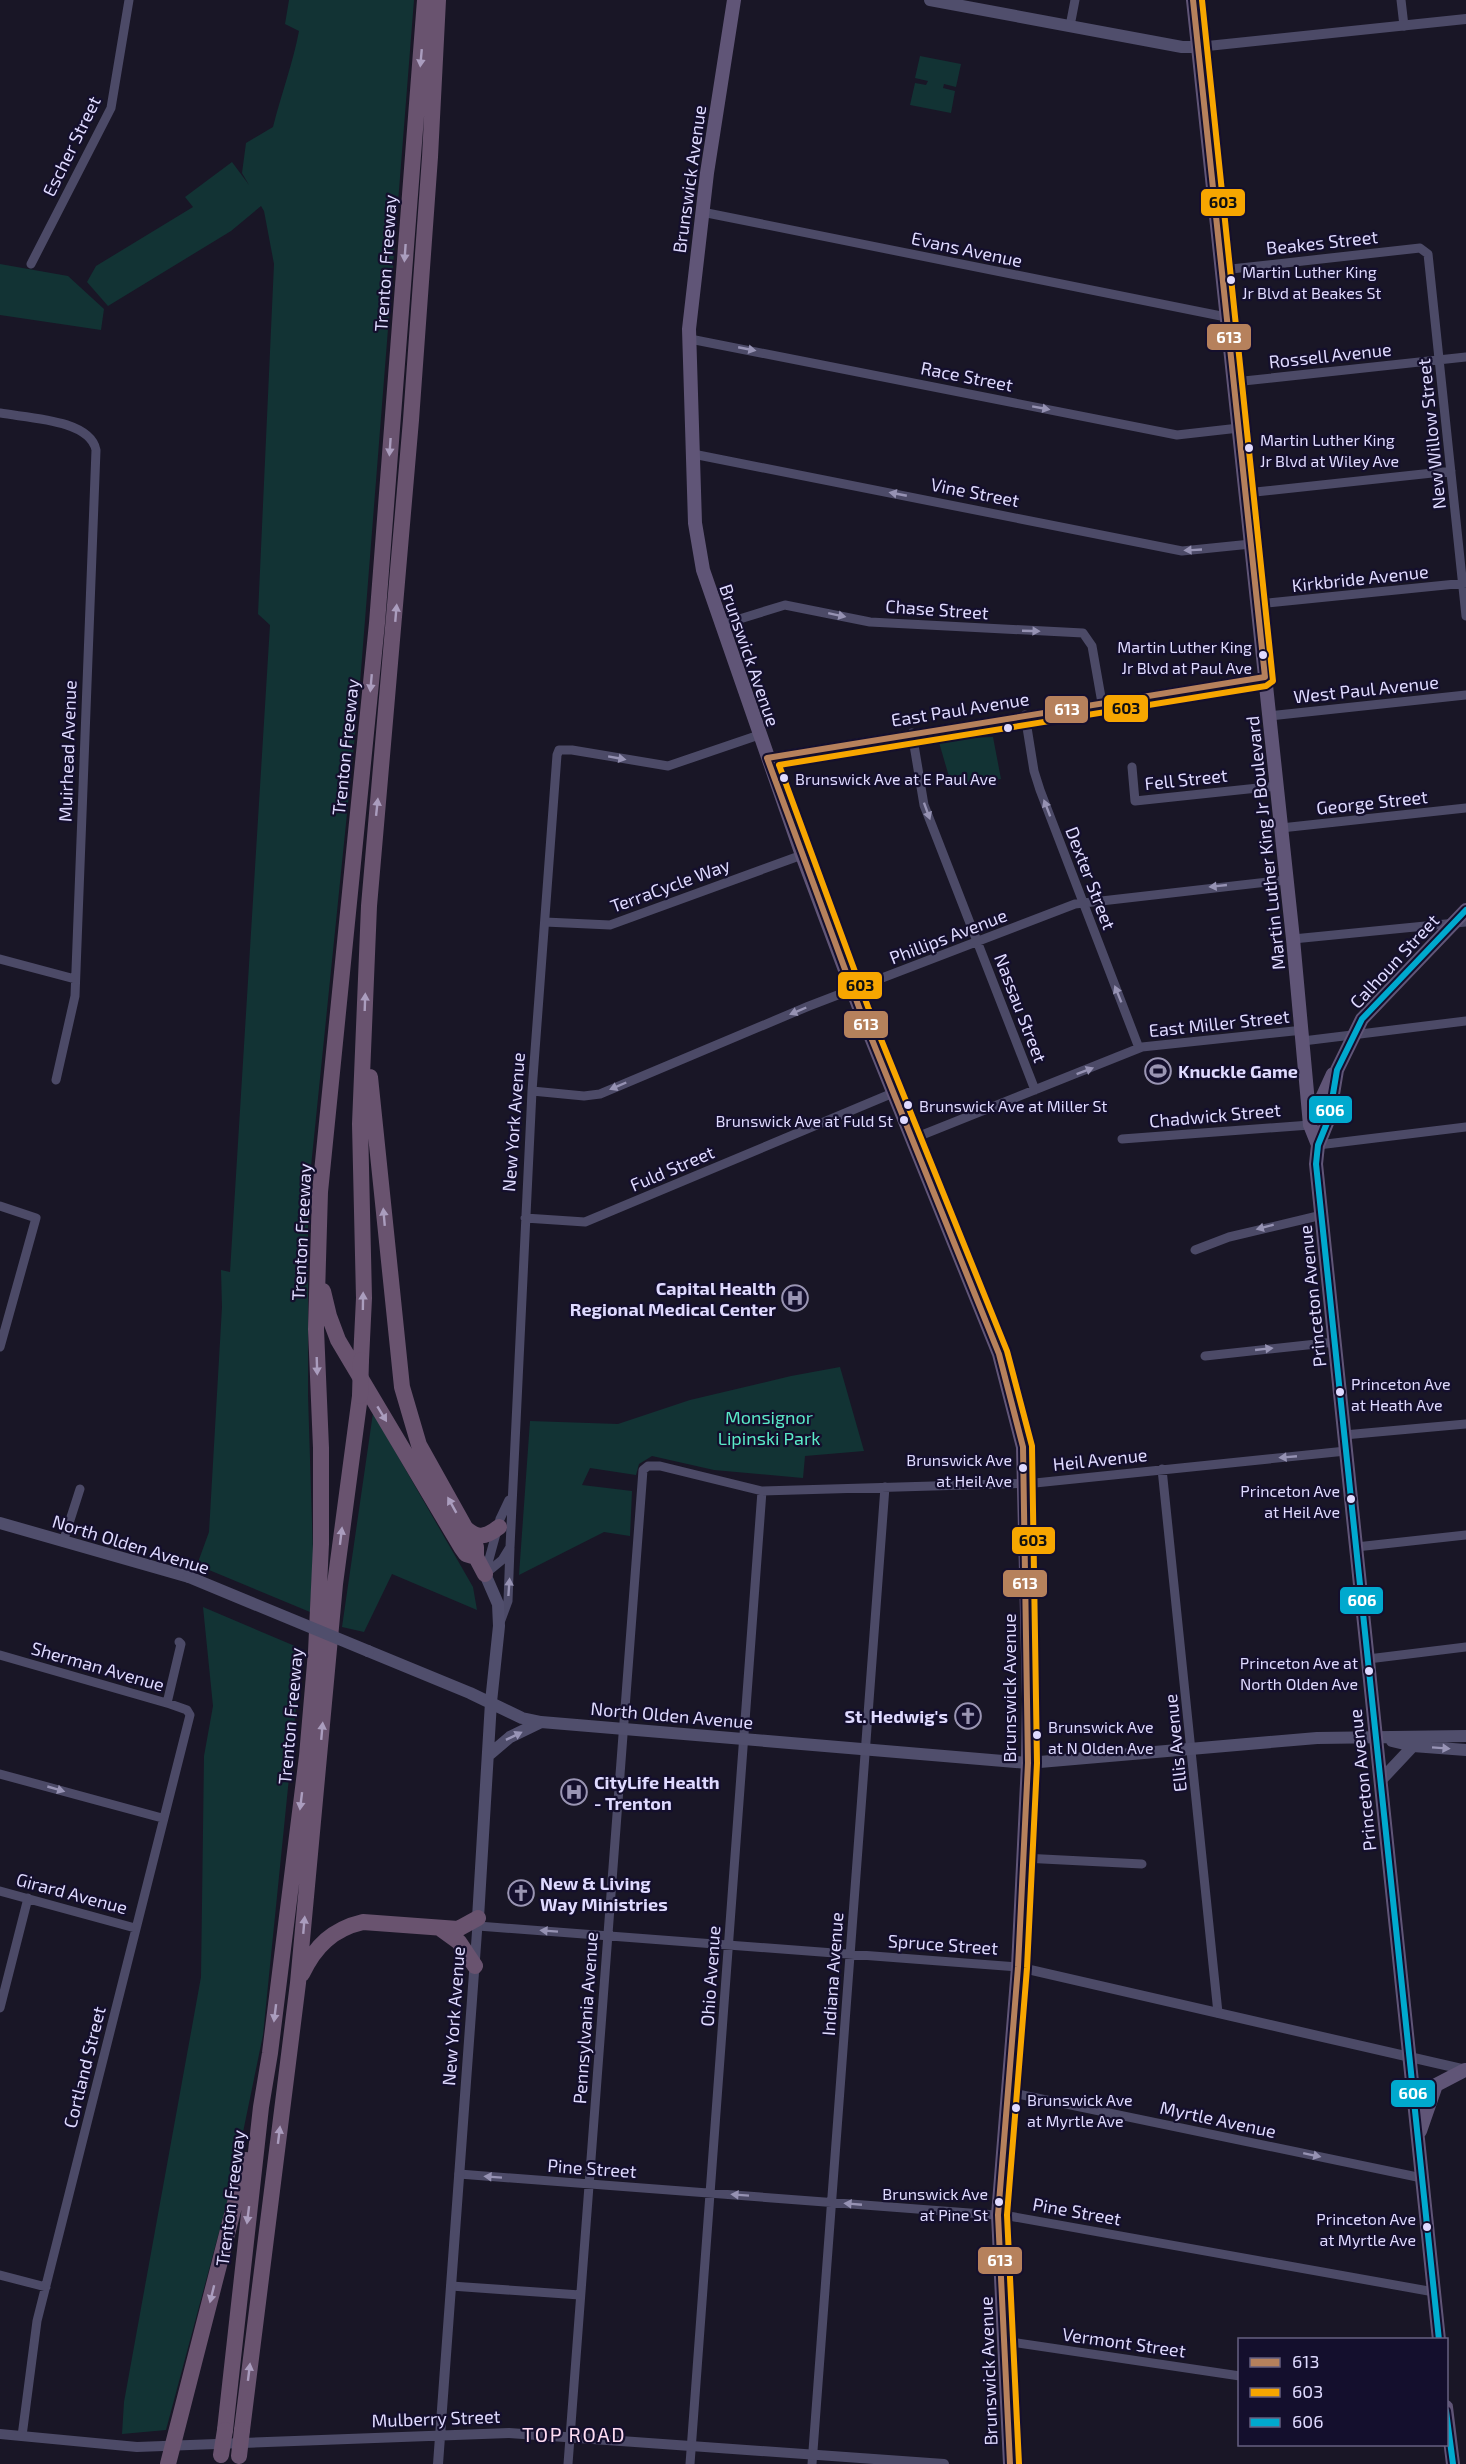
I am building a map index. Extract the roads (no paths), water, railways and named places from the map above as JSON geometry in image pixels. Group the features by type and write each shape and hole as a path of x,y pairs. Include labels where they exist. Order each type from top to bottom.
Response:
{"highway":[{"name":"Trenton Freeway","path":"220,2460 261,2107 270,2053 307,1756 316,1652 321,1544 321,1448 316,1329 327,1119 375,646 425,0"},
{"name":"Trenton Freeway","path":"238,2460 298,1983 335,1584 360,1396 364,1298 360,1124 371,871 411,420 430,157 438,0"},
{"path":"364,1041 375,1114 402,1387 419,1445 476,1547 476,1557 485,1574"},
{"path":"318,1266 329,1316 343,1347 461,1547 466,1554 476,1557"},
{"path":"464,1527 474,1536 479,1537 487,1536 499,1527"},
{"path":"298,1983 303,1971 323,1941 349,1925 379,1922 458,1929 478,1922"},
{"path":"441,1929 459,1942 475,1966"},
{"path":"168,2464 239,2189 270,2053"}],"main road":[{"name":"Brunswick Avenue","path":"734,0 702,212 690,339 695,523 703,570 767,758 852,990 1002,1363 1023,1447 1028,1763 1017,1967 998,2215 1010,2464"},
{"path":"930,0 967,3 1070,26 1182,47 1198,47"},
{"name":"Martin Luther King Jr Boulevard","path":"1193,0 1293,939 1310,1125 1318,1145"},
{"name":"Calhoun Street","path":"1318,1145 1327,1127 1337,1070 1362,1019 1387,991 1460,922 1466,910"},
{"name":"Calhoun Street","path":"1310,1125 1330,1078 1337,1070"},
{"name":"Princeton Avenue","path":"1318,1145 1316,1164 1439,2338"},
{"name":"North Olden Avenue","path":"0,1523 189,1577 491,1702 522,1718 541,1722 1028,1763 1317,1738 1376,1738"},
{"name":"New York Avenue","path":"478,1922 490,1755 491,1702 499,1626 498,1604 485,1574"},
{"path":"490,1755 510,1737 541,1722"},
{"path":"1376,1738 1466,1736"},
{"path":"1376,1738 1413,1746 1466,1750"},
{"path":"1381,1780 1413,1746"},
{"path":"1418,2139 1436,2085 1465,2070"},
{"path":"1448,2423 1453,2464"}],"street":[{"name":"Escher Street","path":"31,264 111,108 129,0"},
{"path":"1070,26 1075,0"},
{"path":"1401,0 1404,26"},
{"path":"1198,47 1466,20"},
{"name":"Evans Avenue","path":"702,212 1226,317"},
{"name":"Beakes Street","path":"1222,270 1420,248 1425,250"},
{"name":"New Willow Street","path":"1425,250 1429,258 1466,616"},
{"name":"Race Street","path":"690,339 1178,435 1239,428"},
{"name":"Rossell Avenue","path":"1234,382 1466,357"},
{"name":"Muirhead Avenue","path":"0,413 80,429 93,439 96,450 75,996 56,1080"},
{"name":"Vine Street","path":"693,454 1182,551 1251,544"},
{"path":"1246,493 1451,471"},
{"name":"Kirkbride Avenue","path":"1258,604 1464,583"},
{"name":"Chase Street","path":"720,625 785,605 870,622 1083,633 1092,646 1102,703"},
{"name":"East Paul Avenue","path":"767,758 1264,677"},
{"name":"West Paul Avenue","path":"1269,716 1466,695"},
{"name":"Dexter Street","path":"1025,715 1034,771 1137,1049"},
{"name":"Nassau Street","path":"912,733 924,805 1035,1090"},
{"name":"New York Avenue","path":"499,1626 508,1601 510,1498 532,1091 556,763 559,750 668,766 759,735"},
{"name":"Fell Street","path":"1132,767 1135,801 1277,786"},
{"name":"George Street","path":"1281,828 1466,808"},
{"name":"TerraCycle Way","path":"545,922 610,925 802,855"},
{"name":"Phillips Avenue","path":"532,1091 584,1096 600,1094 852,990 1082,902 1286,880"},
{"path":"1293,939 1460,922"},
{"path":"0,959 75,979"},
{"name":"East Miller Street","path":"912,1139 1137,1049 1354,1034 1466,1021"},
{"name":"Fuld Street","path":"525,1218 585,1222 893,1093"},
{"name":"Chadwick Street","path":"1122,1139 1310,1125"},
{"path":"1318,1145 1466,1127"},
{"path":"0,1206 36,1218 0,1347"},
{"path":"1195,1250 1229,1237 1322,1215"},
{"path":"1206,1356 1335,1342"},
{"path":"1344,1436 1466,1424"},
{"name":"Heil Avenue","path":"645,1467 660,1466 762,1491 1024,1483 1346,1451"},
{"name":"Pennsylvania Avenue","path":"568,2464 639,1509 642,1473 645,1467"},
{"name":"Ellis Avenue","path":"1162,1469 1218,2013"},
{"name":"Indiana Avenue","path":"813,2459 885,1487"},
{"path":"63,1542 80,1489"},
{"name":"Ohio Avenue","path":"690,2464 762,1491"},
{"name":"New York Avenue","path":"485,1574 510,1498"},
{"path":"1356,1547 1466,1535"},
{"path":"485,1574 502,1560 510,1547"},
{"path":"167,1703 179,1642"},
{"path":"1368,1659 1466,1647"},
{"name":"Sherman Avenue","path":"0,1655 187,1710"},
{"name":"Cortland Street","path":"22,2436 37,2321 162,1818 189,1719 187,1710"},
{"path":"0,1774 162,1818"},
{"path":"1023,1858 1142,1864"},
{"name":"Girard Avenue","path":"0,1891 135,1928"},
{"path":"0,2008 28,1898"},
{"name":"New York Avenue","path":"438,2464 478,1922"},
{"name":"Spruce Street","path":"478,1922 608,1936 1017,1967 1465,2070"},
{"name":"Myrtle Avenue","path":"1008,2092 1422,2178"},
{"name":"Pine Street","path":"459,2174 998,2215 1434,2292"},
{"path":"0,2274 46,2287"},
{"path":"451,2286 580,2295"},
{"name":"Vermont Street","path":"1004,2341 1238,2376"},
{"name":"Mulberry Street","path":"0,2434 109,2446 173,2446 509,2433 692,2445 813,2459 944,2464"}],"place":[{"name":"Martin Luther King Jr Blvd at Beakes St","path":"1231,280"},
{"name":"Martin Luther King Jr Blvd at Wiley Ave","path":"1249,448"},
{"name":"Martin Luther King Jr Blvd at Paul Ave","path":"1263,655"},
{"name":"Brunswick Ave at E Paul Ave","path":"784,778"},
{"name":"Knuckle Game","path":"1158,1071"},
{"name":"Brunswick Ave at Miller St","path":"908,1105"},
{"name":"Brunswick Ave at Fuld St","path":"904,1120"},
{"name":"Capital Health Regional Medical Center","path":"795,1298"},
{"name":"Princeton Ave at Heath Ave","path":"1340,1392"},
{"name":"Brunswick Ave at Heil Ave","path":"1023,1468"},
{"name":"Princeton Ave at Heil Ave","path":"1351,1499"},
{"name":"Princeton Ave at North Olden Ave","path":"1369,1671"},
{"name":"St. Hedwig's","path":"968,1716"},
{"name":"Brunswick Ave at N Olden Ave","path":"1037,1735"},
{"name":"CityLife Health - Trenton","path":"574,1792"},
{"name":"New & Living Way Ministries","path":"521,1893"},
{"name":"Brunswick Ave at Myrtle Ave","path":"1016,2108"},
{"name":"Brunswick Ave at Pine St","path":"999,2202"},
{"name":"Princeton Ave at Myrtle Ave","path":"1427,2227"}],"district":[{"name":"TOP ROAD","path":"574,2434"}],"park label":[{"name":"Monsignor Lipinski Park","path":"769,1427"}]}
